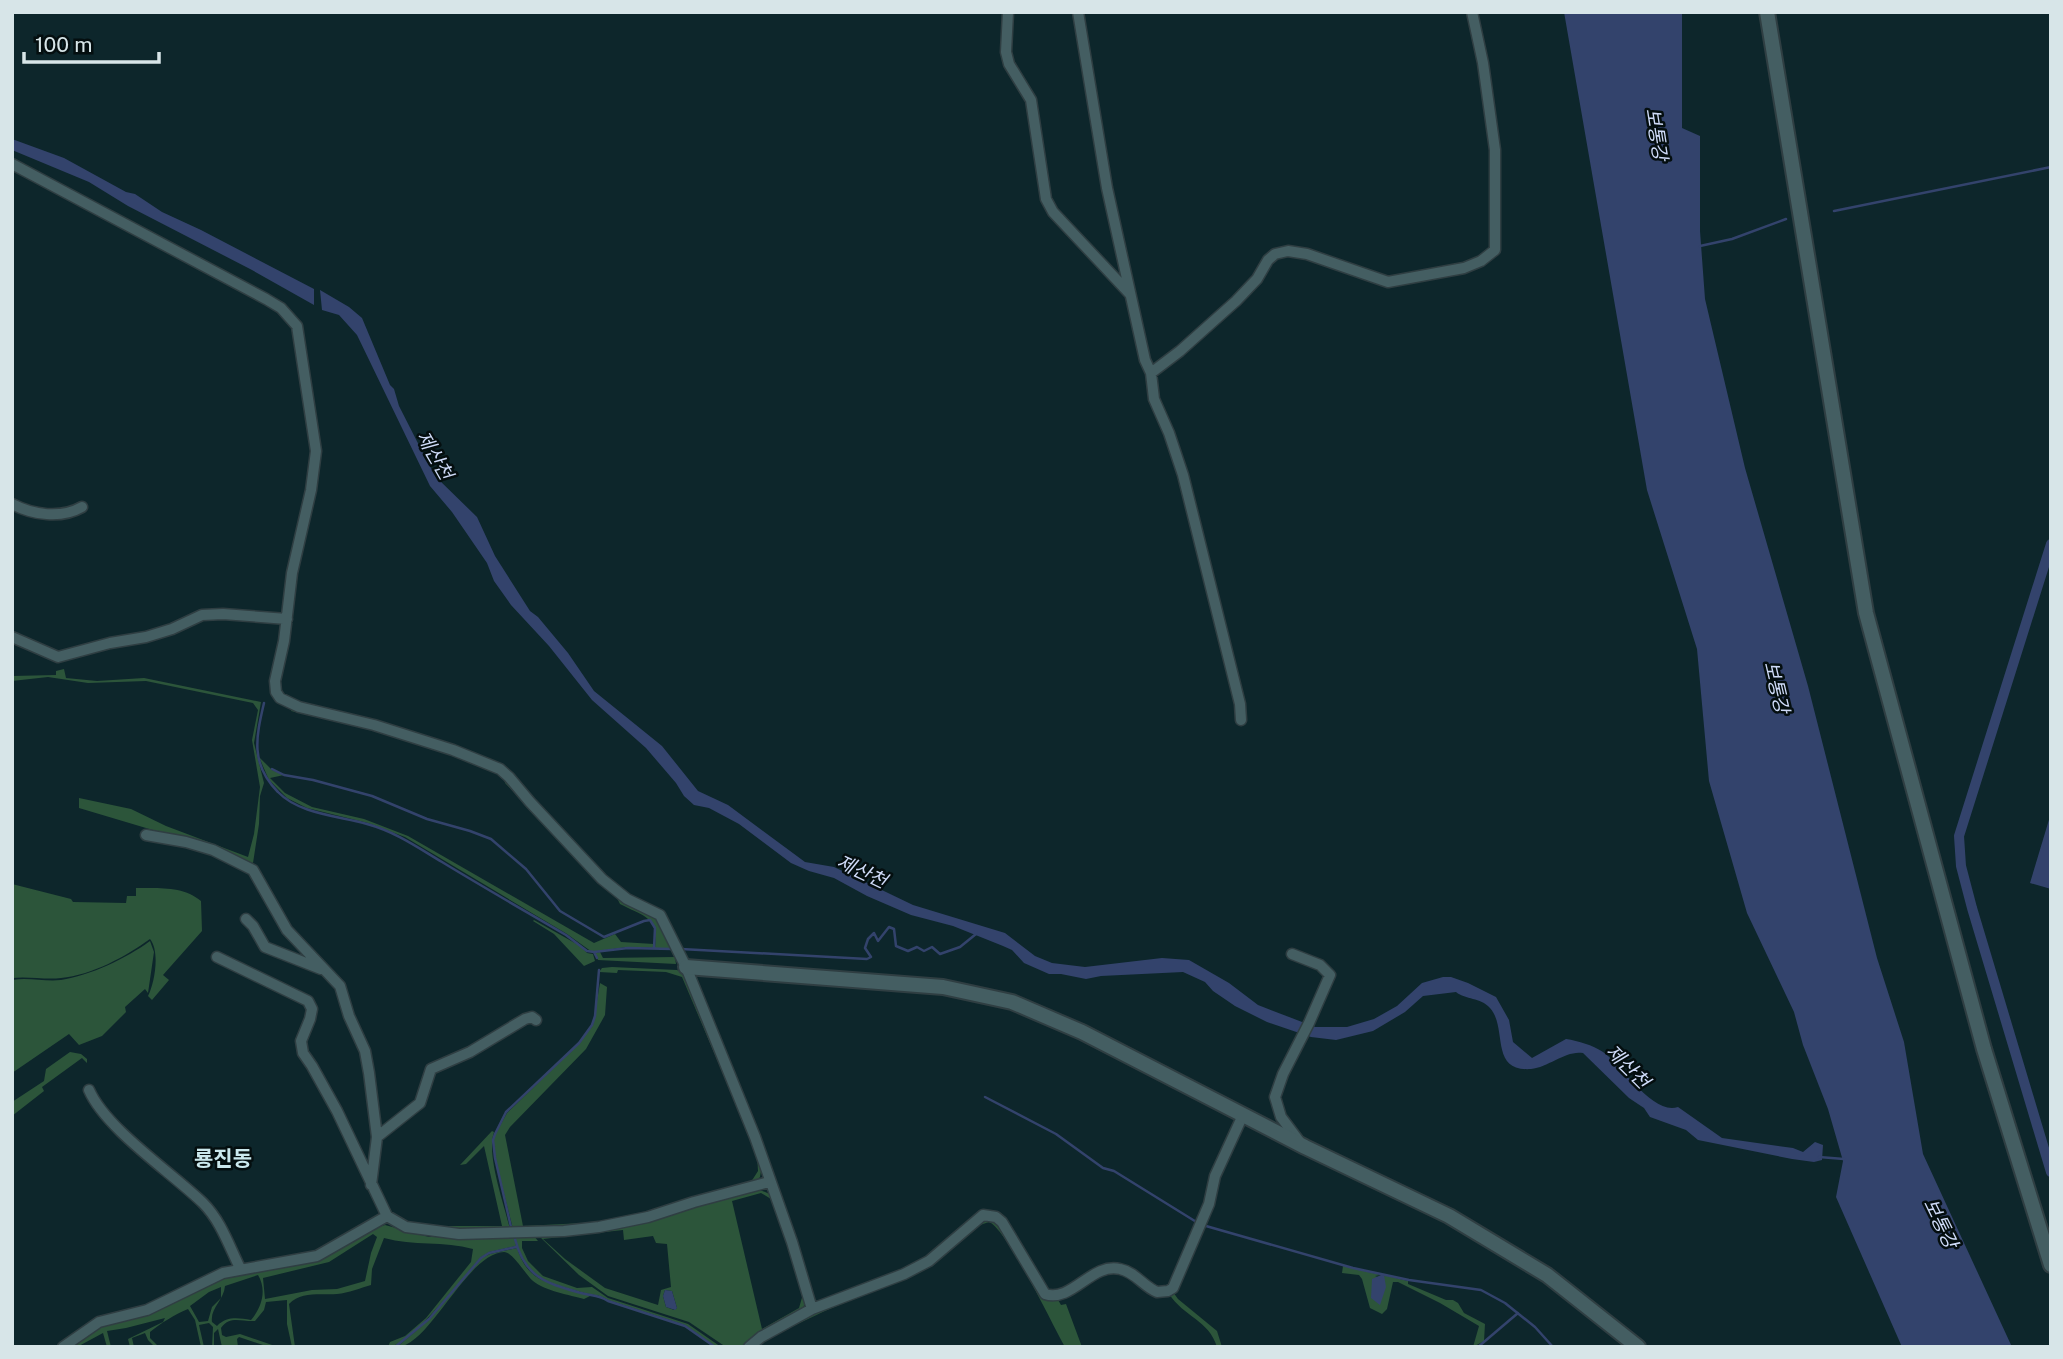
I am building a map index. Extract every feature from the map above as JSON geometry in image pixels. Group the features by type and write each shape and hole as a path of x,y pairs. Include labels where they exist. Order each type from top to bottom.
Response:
{"main road":[{"path":"1767,12 1866,613 1984,1049 2051,1265"},
{"path":"686,967 943,987 1012,1002 1082,1032 1305,1147 1449,1216 1547,1275 1637,1347"}],"street":[{"path":"1008,12 1006,52 1009,64 1031,100 1046,199 1053,212 1130,294"},
{"path":"1077,12 1107,188 1145,360 1151,373 1154,400 1177,455 1200,535 1208,580 1240,704 1241,720"},
{"path":"1151,373 1236,301 1257,279 1268,260 1275,254 1288,251 1307,254 1388,282 1464,268 1481,261 1495,250 1495,150 1483,63 1472,12"},
{"path":"12,164 266,299 281,308 297,326 316,451 311,490 296,551 275,681 276,692 280,698 299,708 374,725 453,750 499,769 509,776 602,879 626,899 660,915 686,967 755,1137 812,1309"},
{"path":"12,504 34,513 61,514 82,507"},
{"path":"12,637 58,657 110,643 146,637 202,615 234,614 287,619"},
{"path":"146,835 213,850 253,870 287,930 340,986 349,1016 365,1051 377,1137 371,1185"},
{"path":"246,919 265,947 324,970"},
{"path":"1292,954 1320,965 1330,975 1310,1023 1283,1074 1275,1097 1281,1117 1305,1147"},
{"path":"217,957 308,1001 312,1009 300,1041 303,1053 337,1111 387,1216 406,1227 459,1234 565,1231 627,1223 769,1182"},
{"path":"377,1137 420,1103 431,1069 470,1052 525,1019 532,1017 536,1020"},
{"path":"89,1090 92,1098 124,1134 204,1204 216,1219 240,1268"},
{"path":"750,1347 761,1337 812,1309 917,1268 929,1261 978,1218 989,1215 1002,1222 1045,1294 1055,1296 1065,1293 1100,1272 1116,1268 1133,1274 1157,1292 1168,1291 1173,1287 1200,1227 1209,1204 1215,1175 1243,1115"},
{"path":"63,1347 99,1322 147,1310 223,1273 317,1256 387,1216"}],"green space":[{"path":"64,669 66,678 97,681 144,678 261,702 254,743 264,783 260,796 253,863 213,848 79,808 79,798 131,809 166,826 248,857 260,787 252,740 258,710 253,703 146,681 88,683 48,677 12,681 12,676 56,675 56,671"},
{"path":"292,709 376,727 461,758 397,736 291,711"},
{"path":"259,757 272,770 284,775 270,778 285,793 312,807 364,819 408,836 594,943 615,934 621,942 654,944 654,948 627,947 592,952 567,934 405,837 368,823 307,808 287,798 269,780"},
{"path":"482,766 508,777 524,799 574,854 505,783 504,776"},
{"path":"592,872 622,899 661,921 674,949 655,948 652,923 643,915 620,904"},
{"path":"12,884 71,899 73,902 126,903 127,896 136,896 136,888 179,890 201,901 202,931 163,975 169,980 152,1000 148,996 153,983 156,959 150,939 119,958 84,973 55,978 12,978"},
{"path":"534,920 582,947 587,953 593,954 595,961 584,966 554,934"},
{"path":"150,941 154,952 148,993 145,989 125,1007 126,1012 102,1036 79,1045 69,1034 12,1073 12,980 61,980 83,975 119,960"},
{"path":"600,952 603,958 675,957 676,964 598,960 595,953"},
{"path":"602,968 677,970 683,973 762,1166 760,1177 755,1183 650,1214 584,1227 513,1229 493,1140 507,1113 579,1043 593,1025 600,983 607,987 605,1015 586,1049 505,1135 523,1226 603,1222 636,1215 751,1182 758,1171 757,1154 682,977 666,972 599,972"},
{"path":"70,1052 81,1054 87,1059 87,1063 82,1058 42,1087 44,1091 12,1116 12,1102 44,1081 46,1069"},
{"path":"492,1131 494,1166 510,1229 461,1230 409,1222 438,1226 502,1226 484,1146 466,1164 460,1165"},
{"path":"758,1191 771,1196 778,1205 804,1284 806,1301 802,1310 756,1337 746,1347 726,1347 689,1322 608,1296 579,1275 538,1235 587,1232 639,1223 709,1201","holes":["761,1193 771,1199 777,1209 803,1294 799,1308 762,1329 732,1201","623,1230 624,1240 653,1236 656,1243 667,1244 671,1287 661,1290 658,1305 605,1288 543,1239","665,1290 672,1291 677,1308 674,1310 666,1307 663,1296"]},
{"path":"993,1217 1034,1280 1057,1298 1061,1305 1066,1304 1082,1347 1065,1347 1018,1259 997,1228 989,1222 980,1225 921,1272 827,1310 766,1339 757,1347 752,1347 813,1311 911,1273 979,1220"},
{"path":"385,1225 429,1237 534,1236 538,1241 522,1241 522,1248 528,1261 543,1276 577,1288 592,1287 608,1298 688,1324 721,1347 716,1347 685,1325 547,1281 526,1263 515,1239 516,1246 489,1252 481,1257 422,1324 398,1344 388,1347 390,1342 405,1336 426,1318 471,1262 473,1249 384,1238 372,1269 371,1285 341,1293 305,1295 289,1304 295,1347 292,1347 287,1324 287,1300 266,1302 264,1310 255,1321 232,1320 221,1328 222,1335 226,1337 240,1334 278,1347 269,1347 239,1337 238,1347 222,1347 218,1329 214,1333 212,1347 213,1327 209,1323 199,1325 204,1347 201,1347 195,1320 188,1309 150,1332 150,1338 159,1347 155,1347 148,1340 145,1333 132,1338 134,1347 130,1347 128,1339 163,1322 165,1318 107,1331 111,1347 107,1347 103,1333 77,1347 70,1347 97,1328 155,1312 225,1276 309,1263","holes":["373,1234 377,1237 365,1281 337,1289 312,1290 265,1299 263,1278 329,1262","258,1275 263,1292 251,1320 229,1319 217,1326 212,1322 225,1286","221,1287 221,1298 212,1307 208,1321 199,1322 190,1306"]},
{"path":"517,1248 525,1265 535,1276 578,1293 592,1295 584,1299 544,1287 533,1281 515,1259 504,1252 490,1256 476,1267 422,1332 409,1343 397,1347 429,1320 482,1258"},
{"path":"1343,1266 1381,1275 1375,1276 1384,1279 1384,1275 1408,1281 1408,1284 1446,1300 1453,1300 1464,1313 1485,1324 1484,1341 1473,1347 1479,1326 1398,1282 1393,1282 1387,1309 1382,1314 1370,1308 1362,1279 1359,1275 1342,1273"},
{"path":"1173,1292 1217,1331 1222,1347 1217,1347 1202,1324 1175,1302 1169,1294"}],"water":[{"name":"보통강","path":"1564,12 1682,12 1682,128 1700,136 1700,231 1705,299 1745,468 1808,686 1877,958 1904,1042 1923,1154 2012,1347 1902,1347 1836,1197 1843,1161 1828,1109 1803,1045 1794,1012 1747,913 1709,781 1697,649 1647,490"},
{"path":"12,139 64,158 126,192 135,194 162,212 314,289 314,305 128,206 89,182 12,150"},
{"path":"320,290 362,318 399,406 436,477 477,517 495,556 530,611 568,653 594,691 662,746 698,791 728,805 805,862 834,867 913,905 1005,933 1035,956 1052,963 1085,967 1162,958 1189,960 1229,983 1258,1005 1315,1027 1347,1027 1374,1019 1397,1006 1422,983 1451,977 1496,997 1509,1020 1513,1042 1532,1058 1566,1039 1594,1047 1610,1058 1648,1097 1668,1108 1678,1107 1722,1138 1793,1148 1803,1152 1815,1142 1823,1145 1822,1160 1814,1162 1792,1159 1698,1140 1686,1130 1650,1117 1644,1108 1629,1098 1583,1053 1570,1054 1538,1068 1518,1068 1509,1064 1504,1056 1495,1016 1490,1008 1456,992 1423,996 1405,1012 1373,1031 1336,1040 1311,1037 1267,1022 1235,1006 1205,982 1183,972 1086,979 1049,974 1024,963 1012,950 1003,946 953,926 911,915 834,878 791,863 739,824 709,808 694,805 684,796 646,748 592,700 549,646 511,605 494,581 487,563 452,512 430,486 357,335 339,315 322,310"},
{"path":"2051,813 2051,889 2030,883"},
{"path":"1384,1275 1386,1287 1380,1305 1371,1298 1372,1279"},
{"path":"665,1290 672,1291 677,1308 675,1310 666,1307 663,1296"}],"waterway":[{"path":"1834,211 2051,167"},
{"path":"1700,246 1732,239 1786,219"},
{"path":"2051,544 1959,836 1961,866 1972,908 2051,1172"},
{"path":"264,703 259,727 259,760 269,782 287,799 308,810 378,827 397,836 566,935 587,951 594,952"},
{"path":"272,769 284,775 372,796 427,819 491,839 526,869 560,911 604,937 650,920 655,928 654,948"},
{"path":"681,949 867,959 871,957 865,948 868,939 874,933 878,941 889,927 894,929 896,946 908,951 917,947 924,951 932,947 940,954 960,947 976,934 976,931"},
{"path":"597,958 594,952 628,948 672,949"},
{"path":"511,1227 495,1158 495,1134 506,1112 579,1043 592,1025 599,970"},
{"path":"985,1097 1056,1134 1103,1168 1114,1171 1198,1223"},
{"name":"제산천","path":"1819,1157 1844,1159"},
{"path":"1206,1226 1353,1268 1409,1280 1481,1290 1505,1303 1535,1327 1553,1347"},
{"path":"515,1239 519,1252 531,1271 547,1282 601,1297 685,1326 715,1347"},
{"path":"395,1347 429,1319 481,1258 489,1253 516,1247"},
{"path":"1478,1347 1518,1313"}],"district":[{"name":"룡진동","path":"223,1158"}]}
